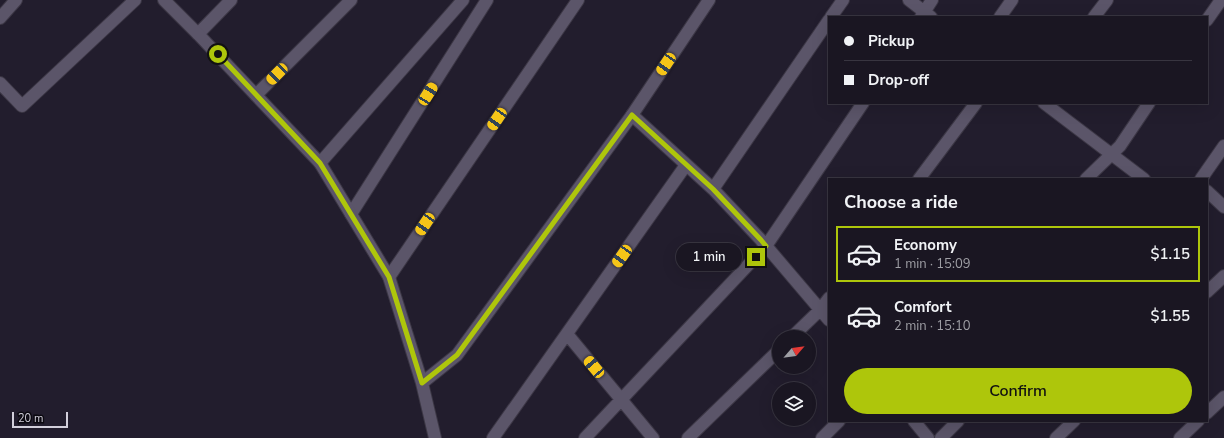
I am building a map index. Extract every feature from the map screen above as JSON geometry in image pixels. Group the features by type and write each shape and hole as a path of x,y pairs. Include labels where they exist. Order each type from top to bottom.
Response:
{"street":[{"path":"0,18 16,0"},
{"path":"0,83 22,106 134,0"},
{"path":"164,0 256,94 320,163 389,277 422,383 436,438"},
{"path":"198,34 231,0"},
{"path":"256,94 351,0"},
{"path":"320,163 463,0"},
{"path":"351,214 487,0"},
{"path":"389,277 578,0"},
{"path":"422,383 457,355 632,115 709,0"},
{"path":"832,16 843,0"},
{"path":"909,0 926,15 932,0"},
{"path":"1001,16 1012,0"},
{"path":"1095,16 1107,0"},
{"path":"1208,19 1221,0"},
{"path":"713,189 828,21"},
{"path":"585,438 766,246 862,104"},
{"path":"920,178 975,104"},
{"path":"1045,104 1143,178"},
{"path":"1087,178 1120,146 1148,104"},
{"path":"632,115 713,189 766,246 828,319"},
{"path":"1202,178 1224,146"},
{"path":"493,438 686,165"},
{"path":"1208,192 1224,207"},
{"path":"1208,291 1224,276"},
{"path":"799,330 820,310 828,299"},
{"path":"567,334 653,438"},
{"path":"688,438 772,357"},
{"path":"1208,412 1224,397"},
{"path":"822,438 838,422"},
{"path":"915,422 928,438"},
{"path":"941,438 957,422"},
{"path":"1056,438 1073,422"},
{"path":"1180,438 1197,422"}],"route":[{"path":"218,54 320,163 389,277 422,383 457,355 632,115 713,189 761,240 766,246 756,257"}]}
